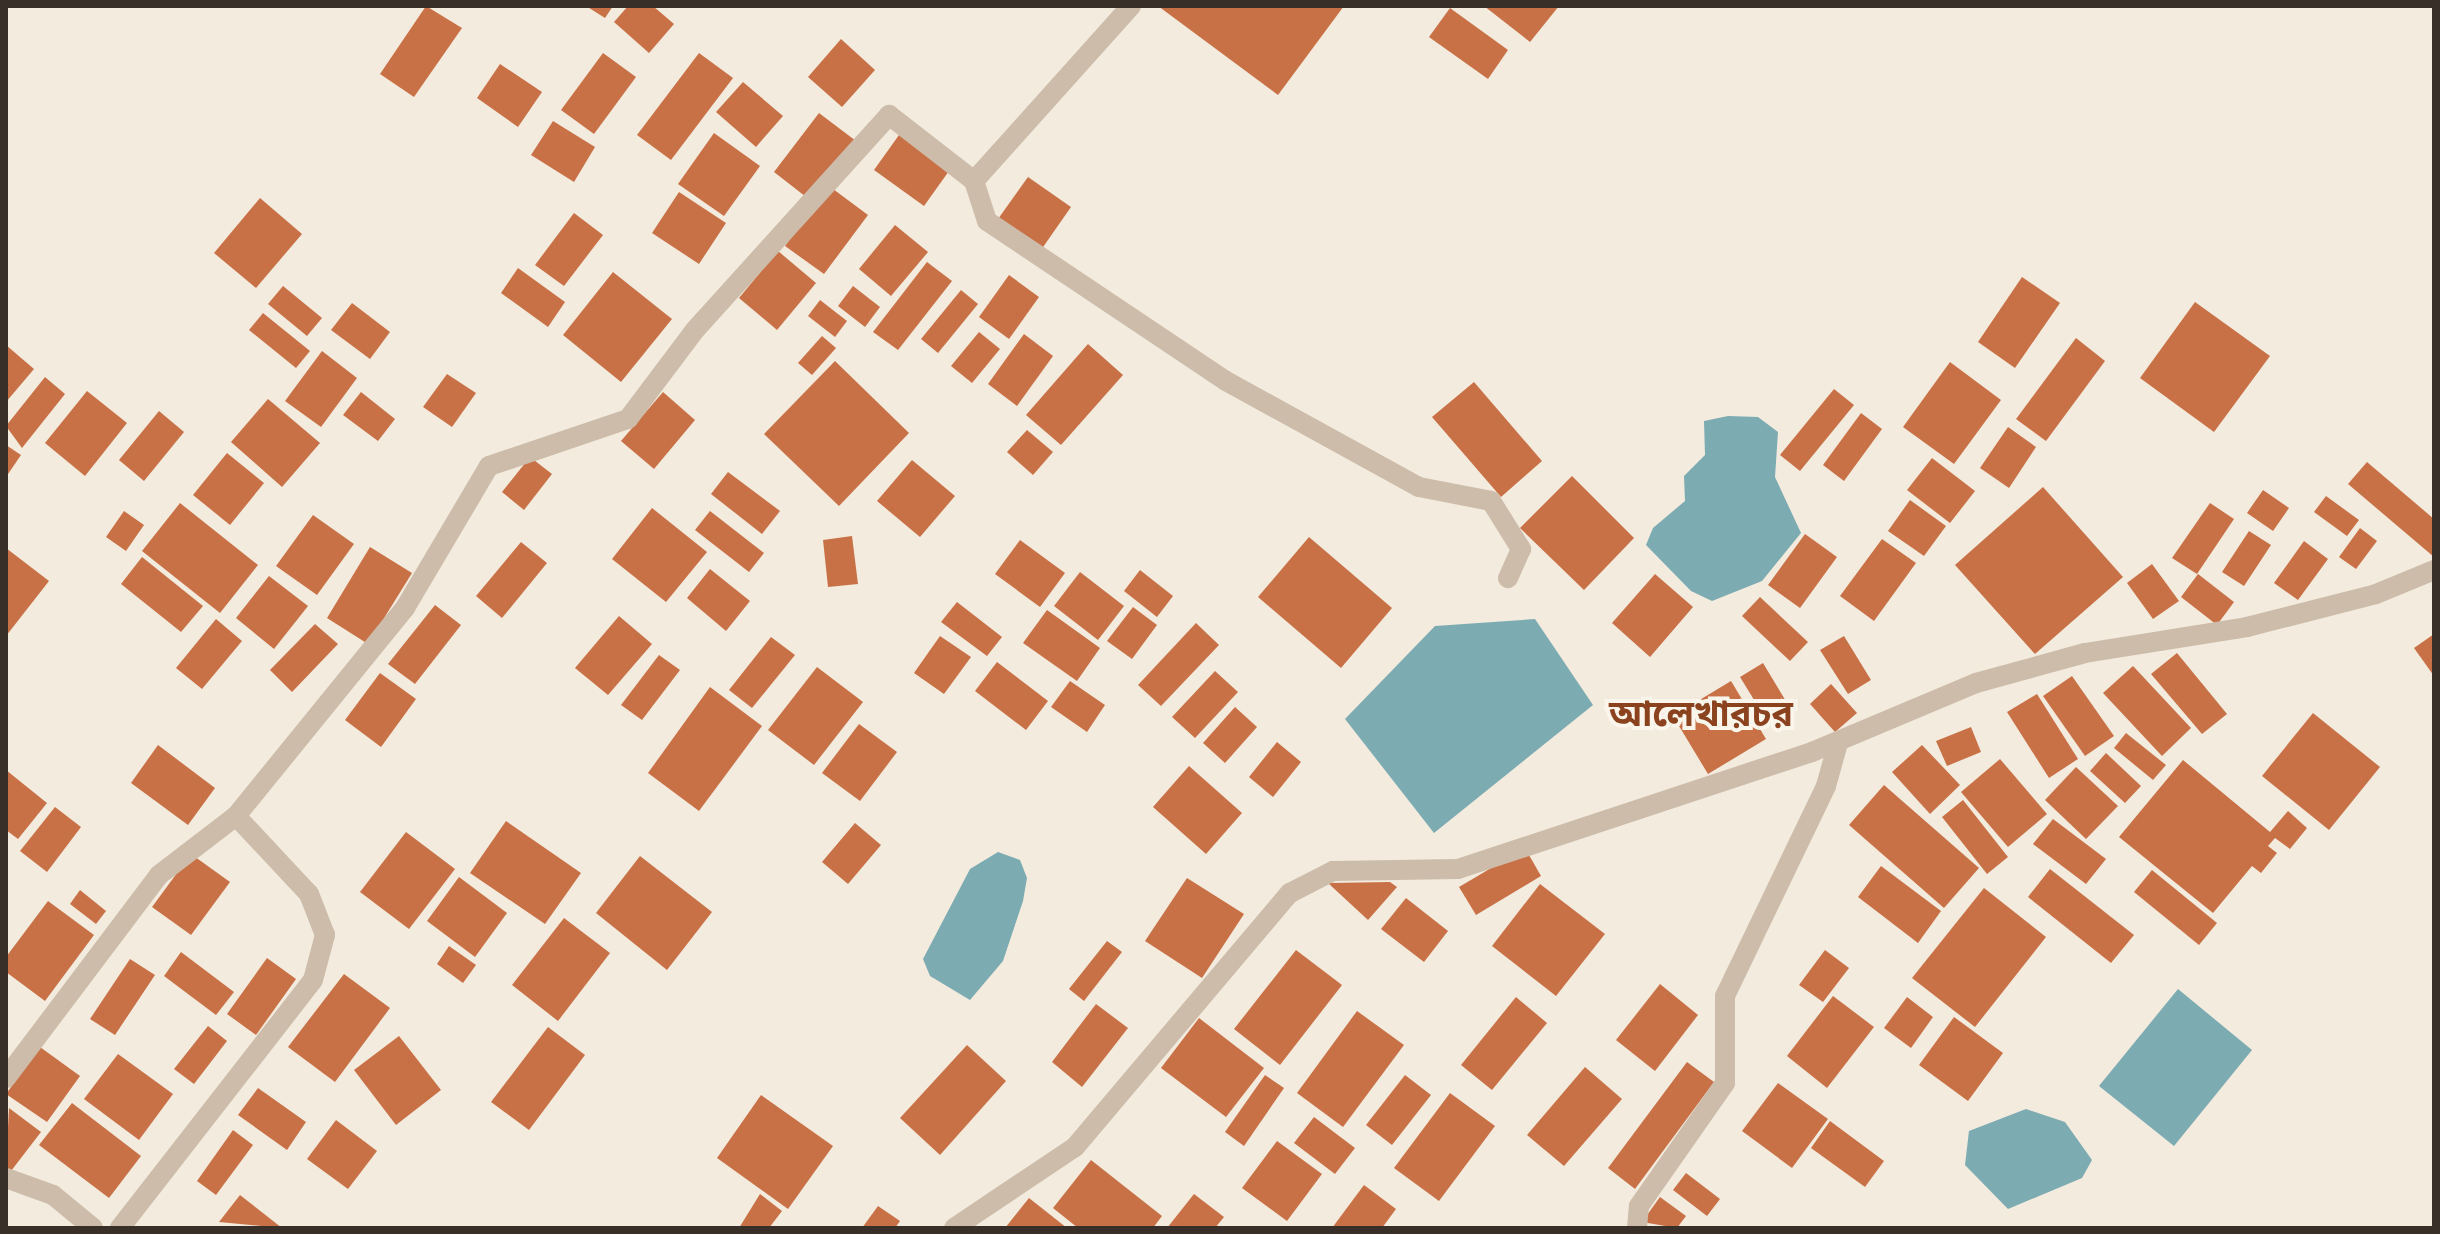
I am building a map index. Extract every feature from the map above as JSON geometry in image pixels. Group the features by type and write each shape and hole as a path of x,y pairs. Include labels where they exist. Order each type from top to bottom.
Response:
{"street":[{"path":"974,181 1131,6"},
{"path":"6,1078 159,875 236,816 405,608 489,466 628,419 695,330 889,115 974,181 987,221 1226,381 1419,487 1491,501 1521,549 1508,578"},
{"path":"954,1228 1075,1147 1290,893 1333,871 1458,869 1838,743 1976,683 2085,653 2247,627 2376,594 2434,570"},
{"path":"1637,1228 1639,1206 1725,1083 1725,996 1826,786 1838,743"},
{"path":"120,1228 313,980 325,935 309,894 236,816"},
{"path":"6,1178 53,1195 93,1228"}],"water":[{"path":"1728,416 1758,417 1778,432 1775,477 1801,533 1762,581 1712,601 1691,591 1646,545 1653,528 1685,501 1684,476 1705,455 1704,421"},
{"path":"1535,619 1593,705 1434,833 1345,719 1435,626"},
{"path":"998,852 1020,860 1027,878 1023,901 1003,961 970,1000 930,976 923,959 970,869"},
{"path":"2178,989 2252,1050 2174,1146 2099,1086"},
{"path":"2026,1109 2065,1122 2092,1160 2082,1178 2008,1209 1965,1165 1969,1131"}],"building":[{"path":"426,6 462,28 414,97 380,74"},
{"path":"586,6 613,6 605,18"},
{"path":"628,6 653,6 674,24 649,53 614,22"},
{"path":"1158,6 1344,6 1278,95"},
{"path":"1484,6 1559,6 1530,42"},
{"path":"1450,8 1508,50 1488,79 1429,37"},
{"path":"841,39 875,70 842,107 808,77"},
{"path":"603,53 636,77 594,134 561,110"},
{"path":"699,53 733,78 671,160 637,135"},
{"path":"500,64 542,92 518,127 477,98"},
{"path":"743,82 783,116 756,147 716,112"},
{"path":"819,113 856,141 810,200 774,172"},
{"path":"553,121 595,147 574,182 531,155"},
{"path":"714,133 760,166 724,216 678,184"},
{"path":"899,135 949,171 924,206 874,170"},
{"path":"1028,177 1071,207 1041,250 998,219"},
{"path":"829,186 868,215 824,274 785,246"},
{"path":"679,192 726,223 699,264 652,233"},
{"path":"260,198 302,234 256,288 214,253"},
{"path":"574,213 603,235 564,286 535,265"},
{"path":"895,225 928,252 891,296 859,269"},
{"path":"778,251 816,283 777,330 739,298"},
{"path":"927,262 952,281 898,350 873,332"},
{"path":"518,268 565,302 548,327 501,293"},
{"path":"613,272 672,319 621,382 563,335"},
{"path":"1009,275 1039,297 1009,339 979,317"},
{"path":"2022,277 2060,303 2015,368 1978,342"},
{"path":"283,286 322,318 307,336 268,304"},
{"path":"853,286 880,307 865,327 838,306"},
{"path":"961,290 978,304 938,353 921,339"},
{"path":"820,300 847,321 835,337 808,316"},
{"path":"2195,302 2270,356 2214,432 2140,378"},
{"path":"352,303 390,332 370,359 331,330"},
{"path":"263,313 310,351 296,368 249,330"},
{"path":"979,332 1000,349 972,383 951,366"},
{"path":"1024,334 1053,356 1017,406 988,384"},
{"path":"822,336 836,348 812,375 798,363"},
{"path":"2076,338 2105,361 2046,441 2016,419"},
{"path":"1088,344 1123,375 1061,445 1026,415"},
{"path":"6,345 34,369 6,402"},
{"path":"322,351 357,378 321,427 285,401"},
{"path":"835,361 909,433 839,506 764,434"},
{"path":"1950,362 2001,400 1954,464 1903,427"},
{"path":"447,374 476,393 452,427 423,407"},
{"path":"45,377 65,394 22,448 6,426"},
{"path":"1474,382 1542,461 1501,497 1432,417"},
{"path":"1834,389 1854,405 1800,471 1780,455"},
{"path":"87,391 127,423 85,476 45,443"},
{"path":"361,392 395,419 378,441 343,415"},
{"path":"663,392 695,420 654,469 621,441"},
{"path":"268,399 320,443 282,487 231,442"},
{"path":"159,411 184,432 144,481 119,460"},
{"path":"1861,413 1882,429 1844,481 1823,465"},
{"path":"2008,427 2036,447 2009,488 1980,468"},
{"path":"1027,430 1053,452 1033,475 1007,452"},
{"path":"6,445 21,455 6,477"},
{"path":"227,453 264,483 230,525 193,495"},
{"path":"530,457 552,474 524,510 502,492"},
{"path":"1932,458 1975,491 1950,523 1907,490"},
{"path":"912,460 955,496 920,537 877,501"},
{"path":"2367,462 2434,519 2434,557 2348,484"},
{"path":"728,472 780,511 762,534 711,494"},
{"path":"1572,476 1634,538 1584,590 1520,528"},
{"path":"2043,487 2123,577 2035,654 1955,565"},
{"path":"2263,490 2289,508 2273,531 2247,513"},
{"path":"2326,496 2359,520 2347,536 2314,512"},
{"path":"1910,500 1946,526 1924,556 1888,531"},
{"path":"180,503 258,565 220,613 142,551"},
{"path":"2210,503 2234,519 2197,574 2172,558"},
{"path":"652,508 707,552 666,602 612,559"},
{"path":"124,511 144,525 126,551 106,537"},
{"path":"710,511 764,553 749,572 695,530"},
{"path":"313,515 354,544 317,595 276,566"},
{"path":"2360,528 2377,541 2356,569 2339,557"},
{"path":"2249,531 2271,545 2244,586 2222,572"},
{"path":"1805,534 1837,557 1800,608 1768,585"},
{"path":"852,536 858,584 828,587 823,540"},
{"path":"1309,537 1392,608 1341,668 1258,597"},
{"path":"1882,539 1916,563 1874,621 1840,596"},
{"path":"1020,540 1065,573 1040,607 995,574"},
{"path":"2304,541 2328,559 2298,600 2274,583"},
{"path":"521,542 547,563 502,618 476,596"},
{"path":"370,547 412,573 368,644 327,618"},
{"path":"6,548 49,581 6,636"},
{"path":"142,557 203,606 181,632 121,584"},
{"path":"2152,564 2179,601 2153,619 2127,583"},
{"path":"710,569 750,601 726,631 687,598"},
{"path":"1140,570 1173,596 1157,617 1124,591"},
{"path":"1080,572 1124,606 1098,640 1054,606"},
{"path":"1655,574 1693,607 1650,657 1612,623"},
{"path":"2198,574 2234,602 2217,625 2181,597"},
{"path":"269,576 308,606 274,649 236,618"},
{"path":"1760,597 1808,642 1790,661 1742,616"},
{"path":"957,602 1002,637 987,656 941,622"},
{"path":"435,605 461,625 415,684 388,664"},
{"path":"1133,607 1157,625 1132,659 1107,641"},
{"path":"1047,610 1100,648 1077,681 1023,643"},
{"path":"619,616 652,644 608,695 575,668"},
{"path":"216,619 242,641 202,689 176,668"},
{"path":"1196,623 1219,645 1161,706 1138,685"},
{"path":"315,624 338,644 292,692 270,670"},
{"path":"2434,634 2434,676 2414,648"},
{"path":"940,636 971,657 944,694 914,673"},
{"path":"1844,636 1871,680 1848,694 1820,650"},
{"path":"771,637 795,655 752,708 729,690"},
{"path":"2177,653 2227,714 2202,734 2151,674"},
{"path":"659,655 680,670 642,720 621,705"},
{"path":"997,662 1048,701 1026,730 975,691"},
{"path":"1763,663 1790,708 1767,721 1740,677"},
{"path":"2133,666 2191,728 2162,756 2103,693"},
{"path":"817,667 863,702 814,765 768,730"},
{"path":"1215,671 1238,692 1195,738 1172,717"},
{"path":"380,673 416,699 381,747 345,720"},
{"path":"2072,676 2114,736 2085,756 2043,696"},
{"path":"1070,681 1105,705 1087,732 1051,707"},
{"path":"1731,681 1766,739 1708,774 1673,716"},
{"path":"1831,684 1857,713 1835,732 1810,704"},
{"path":"710,687 762,726 699,811 648,773"},
{"path":"2037,694 2078,759 2049,778 2007,712"},
{"path":"1235,707 1257,727 1225,763 1203,743"},
{"path":"2313,713 2380,767 2329,830 2262,776"},
{"path":"859,724 897,752 860,801 822,773"},
{"path":"1971,727 1981,752 1947,766 1936,741"},
{"path":"2126,733 2166,765 2153,780 2114,748"},
{"path":"1277,742 1301,762 1273,797 1249,777"},
{"path":"158,745 215,788 188,825 131,783"},
{"path":"1922,745 1960,785 1930,814 1892,772"},
{"path":"2106,753 2141,786 2125,803 2090,771"},
{"path":"2000,759 2047,814 2008,847 1961,792"},
{"path":"2183,760 2270,832 2288,811 2307,828 2290,849 2275,838 2268,846 2277,853 2261,873 2252,866 2213,913 2119,837"},
{"path":"1189,766 1242,813 1206,854 1153,807"},
{"path":"2076,767 2118,806 2086,839 2045,800"},
{"path":"6,770 47,803 18,839 6,830"},
{"path":"1884,785 1979,868 1944,908 1849,825"},
{"path":"1963,800 2008,857 1987,874 1942,817"},
{"path":"55,807 81,827 47,872 20,851"},
{"path":"2053,819 2106,859 2086,884 2033,844"},
{"path":"506,821 581,873 545,924 470,873"},
{"path":"855,823 881,845 848,884 822,862"},
{"path":"406,832 455,869 409,929 360,892"},
{"path":"1525,848 1541,876 1476,915 1459,887"},
{"path":"191,854 230,882 191,935 152,907"},
{"path":"640,856 712,912 667,970 596,913"},
{"path":"1881,866 1941,911 1918,943 1858,897"},
{"path":"2050,869 2134,935 2111,963 2028,897"},
{"path":"2152,870 2217,923 2199,945 2134,892"},
{"path":"459,877 507,913 475,957 427,921"},
{"path":"1187,878 1244,914 1202,978 1145,941"},
{"path":"1390,882 1397,887 1368,920 1328,883"},
{"path":"1540,884 1605,934 1556,996 1492,946"},
{"path":"1984,888 2046,937 1975,1027 1912,978"},
{"path":"80,890 106,911 96,924 70,904"},
{"path":"1406,898 1448,931 1424,962 1381,929"},
{"path":"48,901 94,935 45,1001 6,972 6,957"},
{"path":"564,918 610,953 558,1021 512,985"},
{"path":"1107,941 1122,952 1084,1001 1069,989"},
{"path":"449,946 476,965 463,983 437,964"},
{"path":"1296,950 1342,985 1280,1065 1234,1029"},
{"path":"1825,950 1849,968 1823,1002 1799,985"},
{"path":"181,952 234,992 216,1015 164,976"},
{"path":"267,958 296,979 256,1035 227,1014"},
{"path":"130,959 155,975 115,1035 90,1019"},
{"path":"344,974 390,1008 335,1082 288,1047"},
{"path":"1660,984 1698,1015 1655,1071 1616,1040"},
{"path":"1833,996 1874,1027 1827,1088 1787,1056"},
{"path":"1516,997 1547,1023 1492,1090 1461,1065"},
{"path":"1907,997 1933,1017 1911,1048 1884,1028"},
{"path":"1096,1004 1128,1028 1082,1087 1052,1062"},
{"path":"1357,1011 1404,1045 1343,1127 1297,1093"},
{"path":"1954,1017 2003,1053 1968,1101 1919,1065"},
{"path":"1199,1018 1264,1068 1226,1117 1161,1068"},
{"path":"208,1026 227,1041 194,1084 174,1069"},
{"path":"548,1027 585,1055 529,1130 491,1102"},
{"path":"399,1036 441,1090 396,1125 354,1070"},
{"path":"967,1045 1006,1081 940,1155 900,1118"},
{"path":"40,1047 80,1076 47,1122 6,1094"},
{"path":"118,1054 173,1094 139,1140 84,1099"},
{"path":"1687,1062 1714,1082 1635,1189 1608,1168"},
{"path":"1585,1067 1622,1099 1564,1166 1527,1135"},
{"path":"1265,1075 1284,1088 1244,1146 1225,1132"},
{"path":"1405,1075 1431,1095 1392,1145 1366,1125"},
{"path":"1778,1083 1828,1119 1792,1168 1742,1131"},
{"path":"258,1088 306,1122 287,1150 238,1115"},
{"path":"1450,1093 1495,1126 1439,1201 1394,1168"},
{"path":"761,1095 833,1146 788,1209 717,1158"},
{"path":"72,1103 141,1156 109,1198 39,1145"},
{"path":"9,1108 41,1132 11,1171 6,1167"},
{"path":"1314,1117 1355,1148 1335,1174 1294,1143"},
{"path":"336,1120 377,1151 348,1189 307,1159"},
{"path":"1830,1121 1884,1161 1865,1187 1811,1148"},
{"path":"233,1130 253,1145 216,1195 197,1181"},
{"path":"1277,1141 1322,1174 1287,1221 1242,1188"},
{"path":"1091,1160 1162,1216 1153,1228 1078,1228 1053,1208"},
{"path":"1686,1173 1720,1199 1707,1216 1673,1190"},
{"path":"1364,1185 1396,1209 1382,1228 1332,1228"},
{"path":"760,1194 782,1211 769,1228 739,1228"},
{"path":"1194,1194 1224,1217 1215,1228 1167,1228"},
{"path":"240,1195 282,1228 219,1222"},
{"path":"1660,1197 1686,1216 1677,1228 1642,1222"},
{"path":"1029,1198 1067,1228 1005,1228"},
{"path":"878,1206 900,1221 895,1228 862,1228"}],"district":[{"name":"আলেখারচর","path":"1701,714"}]}
